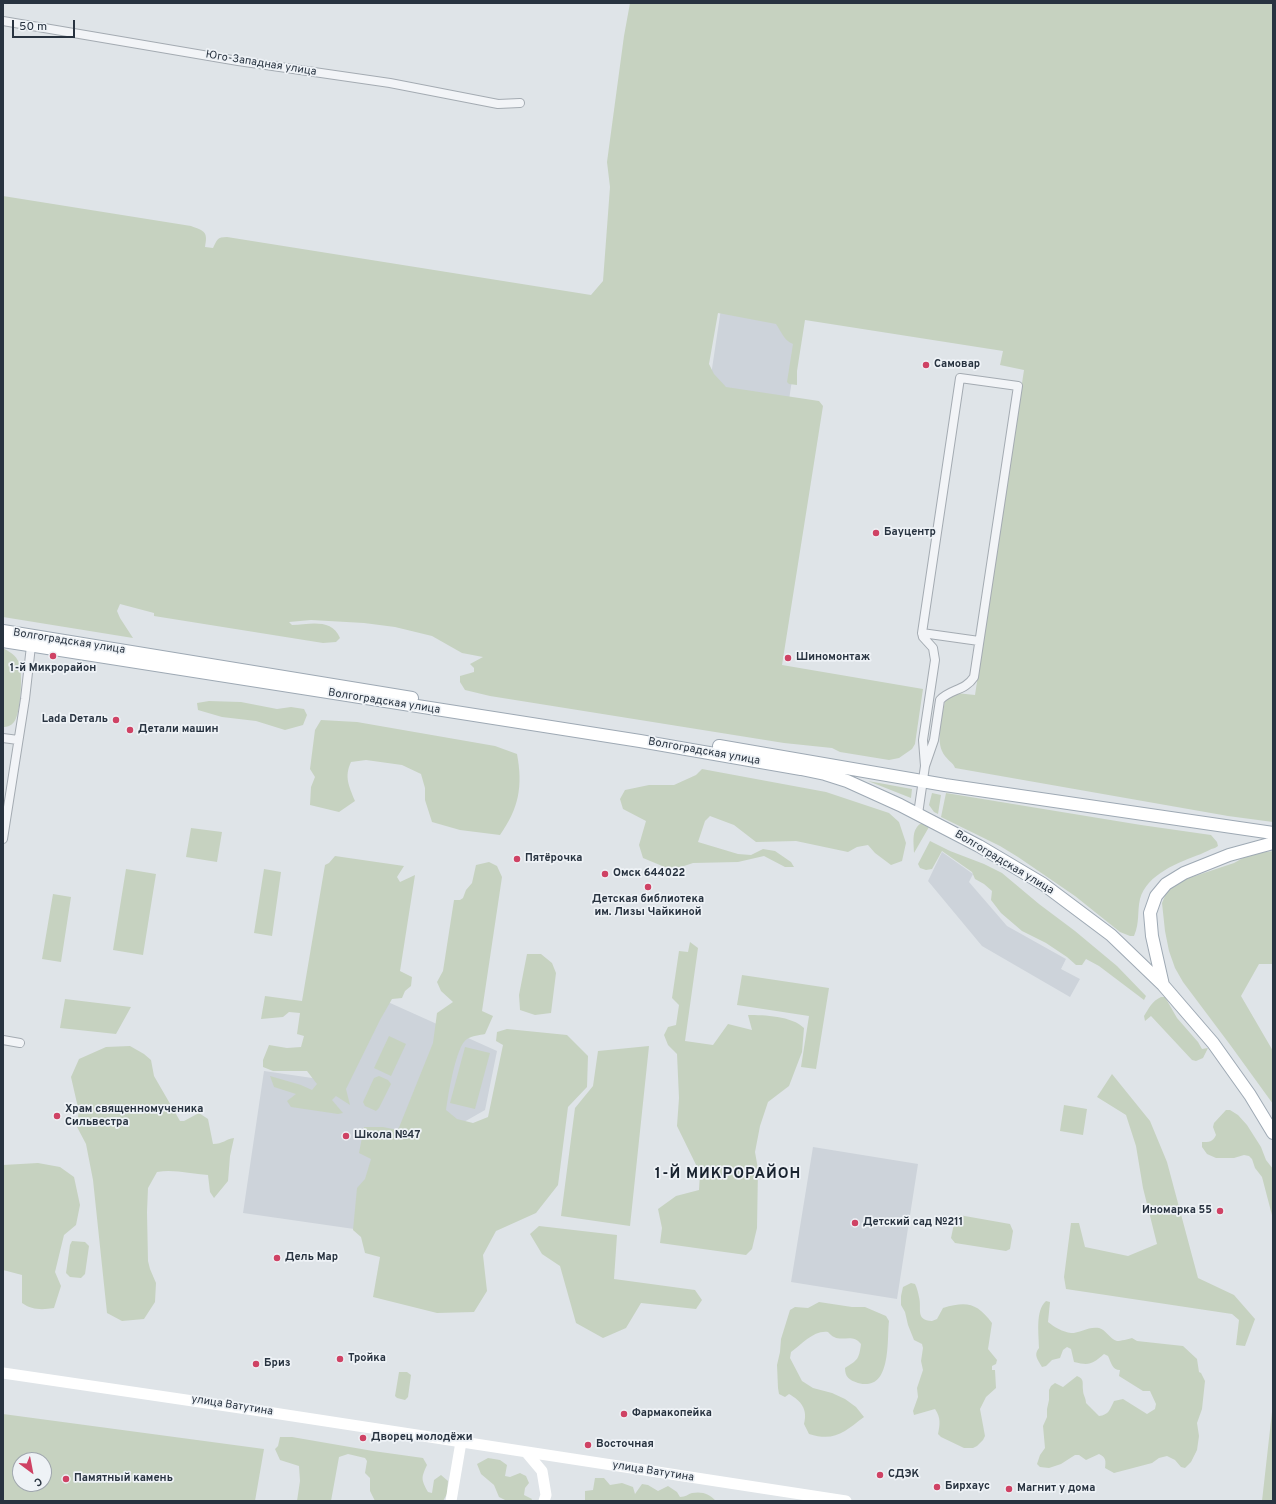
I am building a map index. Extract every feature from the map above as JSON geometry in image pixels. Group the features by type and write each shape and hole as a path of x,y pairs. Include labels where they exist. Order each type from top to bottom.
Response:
{"main road":[{"name":"Волгоградская улица","path":"3,632 804,760 923,781 1273,833"},
{"name":"Волгоградская улица","path":"3,641 632,740 801,769 825,774 847,781 918,814 979,846 1043,884 1111,935 1163,985 1213,1043 1250,1094 1273,1132"},
{"path":"1163,985 1152,936 1150,913 1156,896 1166,884 1184,873 1229,855 1273,843"},
{"name":"улица Ватутина","path":"3,1373 846,1501"},
{"path":"451,1501 461,1442"},
{"path":"526,1452 542,1471 546,1495 544,1501"}],"street":[{"name":"Юго-Западная улица","path":"3,21 238,61 390,83 498,104 520,103"},
{"path":"918,814 925,766 934,740 940,700 945,696 965,687 974,677 1018,386 960,378 922,633 923,637 933,648 935,660 923,740 925,766"},
{"path":"922,633 980,641"},
{"path":"3,839 25,698 31,646"},
{"path":"3,738 18,740"},
{"path":"3,1040 20,1043"}],"shaded area":[{"path":"722,302 802,314 787,413 707,402"},
{"path":"942,852 973,874 969,882 1007,926 1066,959 1061,969 1080,979 1070,997 982,946 928,881"},
{"name":"Школа №47","path":"379,998 497,1051 485,1110 392,1163 382,1233 243,1213 264,1071 333,1081"},
{"name":"Детский сад №211","path":"813,1147 918,1164 897,1299 791,1282"}],"green space":[{"path":"630,3 1273,3 1273,822 1228,816 955,768 943,754 940,745 940,732 946,697 956,693 975,695 1024,370 1000,365 1003,351 805,320 797,371 797,385 789,384 787,382 793,344 785,338 776,324 718,313 709,364 714,374 726,387 819,401 823,406 782,665 923,689 915,744 912,749 899,758 889,760 840,752 832,748 784,743 490,696 465,690 460,682 460,676 474,672 474,668 470,664 483,657 462,653 432,636 395,627 364,623 311,620 289,622 292,625 313,623 332,627 340,638 336,642 323,643 154,616 154,613 120,604 117,611 133,638 3,617 3,196 191,226 200,229 206,235 205,247 213,248 218,240 227,237 591,295 603,281 610,187 607,162 624,36"},
{"path":"3,648 18,660 21,684 20,702 16,718 12,724 3,727"},
{"path":"209,701 241,702 277,709 291,707 304,709 307,715 303,725 285,730 256,721 222,717 198,710 197,703"},
{"path":"321,720 357,722 495,746 517,754 520,776 518,796 512,815 500,835 460,830 432,822 425,800 425,788 421,774 402,765 366,760 351,762 349,767 348,782 355,801 339,812 310,805 311,787 315,777 310,769 315,730"},
{"path":"702,769 826,792 889,813 899,822 906,843 902,861 891,865 875,853 868,845 857,847 848,852 796,841 756,842 734,825 710,816 705,821 698,842 738,854 751,855 763,849 775,851 791,862 794,867 785,867 764,856 738,862 693,863 681,867 667,868 643,858 639,845 646,821 623,809 620,799 625,790 649,785 674,785 696,775"},
{"path":"868,781 912,789 911,798"},
{"path":"932,793 941,795 938,814 934,812 929,805"},
{"path":"946,793 1211,835 1217,842 1218,846 1174,865 1165,870 1149,883 1140,899 1136,931 1134,936 1130,936 1120,932 1075,896 1018,857 1000,846 941,817"},
{"path":"920,824 929,827 914,853 914,834 915,830"},
{"path":"191,828 222,832 217,862 186,857"},
{"path":"930,841 1002,873 1117,966 1146,996 1144,1000 1099,966 1086,959 1082,965 1076,965 1046,943 1022,931 1001,913 991,900 992,891 975,879 972,872 942,851 932,869 926,870 920,868 918,864"},
{"path":"1273,851 1273,964 1259,964 1241,996 1273,1051 1273,1104 1183,982 1175,968 1169,951 1165,931 1162,903 1167,891 1177,882 1234,863 1250,854"},
{"path":"335,856 404,866 397,877 400,882 415,875 400,971 412,977 411,986 405,991 402,998 392,999 380,1020 346,1089 350,1105 336,1096 332,1100 343,1113 338,1114 291,1107 287,1101 296,1094 274,1087 270,1076 301,1085 312,1090 317,1084 307,1071 273,1071 263,1067 263,1060 269,1045 287,1048 301,1047 304,1036 297,1034 300,1013 289,1012 283,1017 261,1019 265,996 302,1001 325,865"},
{"path":"489,862 497,866 502,877 482,1011 493,1016 485,1034 467,1039 459,1051 453,1072 446,1110 457,1119 473,1123 488,1117 503,1045 496,1041 497,1032 507,1029 567,1035 588,1056 587,1087 568,1107 558,1185 536,1213 496,1231 483,1255 487,1291 474,1312 437,1313 373,1297 380,1257 365,1253 361,1237 353,1230 357,1188 365,1179 371,1159 359,1153 364,1127 383,1127 398,1130 433,1043 437,1013 453,1002 441,991 437,982 443,971 454,900 460,900 463,898 466,890 472,883 476,865"},
{"path":"126,869 156,874 143,955 113,950"},
{"path":"264,869 281,872 272,936 254,933"},
{"path":"53,894 71,897 61,962 42,959"},
{"path":"690,942 698,948 685,1041 713,1045 728,1024 752,1030 748,1015 770,1016 785,1019 799,1024 804,1028 802,1052 789,1086 768,1102 760,1126 755,1152 758,1169 757,1228 752,1249 746,1255 660,1243 662,1228 658,1209 676,1196 699,1190 700,1173 677,1126 679,1098 677,1054 668,1045 664,1035 668,1027 676,1025 679,1005 672,998 679,951 688,952"},
{"path":"527,954 541,954 552,963 556,973 551,1013 535,1015 520,1010 519,995"},
{"path":"742,975 829,988 816,1069 801,1067 809,1016 737,1005"},
{"path":"1161,997 1165,997 1177,1018 1198,1042 1202,1049 1208,1048 1203,1058 1196,1061 1192,1060 1151,1016 1145,1021 1144,1016 1149,1008"},
{"path":"65,999 131,1007 116,1034 60,1028"},
{"path":"389,1036 406,1044 391,1076 374,1068"},
{"path":"130,1046 151,1060 154,1076 180,1121 184,1121 199,1113 208,1119 213,1144 234,1138 230,1156 228,1181 214,1198 210,1192 208,1175 176,1171 157,1172 148,1188 147,1212 148,1261 156,1283 155,1302 144,1319 122,1321 107,1313 93,1180 86,1144 76,1125 79,1112 71,1077 79,1059 106,1047"},
{"path":"649,1046 630,1226 561,1216 575,1108 593,1086 598,1051"},
{"path":"465,1047 490,1053 475,1109 450,1103"},
{"path":"1112,1074 1150,1121 1167,1162 1198,1278 1234,1295 1255,1319 1245,1346 1236,1345 1239,1320 1232,1314 1066,1289 1064,1277 1071,1223 1079,1223 1085,1247 1128,1256 1157,1244 1143,1188 1136,1146 1126,1115 1097,1097"},
{"path":"379,1076 388,1080 391,1084 376,1111 365,1106 363,1102 374,1078"},
{"path":"1064,1105 1087,1109 1083,1135 1060,1131"},
{"path":"1226,1110 1230,1110 1238,1115 1247,1125 1261,1147 1266,1160 1273,1169 1273,1219 1262,1177 1255,1168 1252,1159 1249,1156 1244,1155 1234,1158 1216,1158 1207,1154 1202,1147 1202,1142 1207,1142 1214,1139 1216,1135 1213,1127 1214,1123"},
{"path":"38,1163 60,1167 74,1177 80,1205 76,1225 64,1235 55,1272 61,1286 54,1308 45,1309 33,1308 22,1303 22,1275 3,1270 3,1165"},
{"path":"959,1215 1010,1224 1013,1231 1010,1249 1006,1251 955,1243 951,1238 955,1219"},
{"path":"539,1226 617,1235 614,1279 695,1290 702,1300 696,1309 641,1303 626,1328 603,1338 576,1323 560,1266 542,1254 530,1234"},
{"path":"72,1241 85,1242 89,1246 85,1274 81,1278 70,1277 66,1273 70,1245"},
{"path":"911,1283 915,1284 917,1289 920,1301 920,1313 923,1319 932,1321 937,1319 943,1308 965,1304 971,1305 981,1311 992,1323 988,1349 997,1360 996,1364 992,1366 992,1370 995,1370 996,1388 986,1397 980,1409 985,1436 977,1446 973,1448 964,1448 941,1437 938,1434 940,1421 935,1409 914,1415 913,1411 918,1397 917,1388 923,1370 921,1361 923,1348 922,1344 914,1340 905,1312 901,1305 903,1287"},
{"path":"1046,1301 1050,1302 1048,1322 1062,1330 1071,1333 1092,1328 1099,1328 1117,1341 1132,1338 1137,1341 1183,1346 1197,1359 1199,1372 1205,1381 1202,1409 1197,1423 1199,1436 1197,1450 1191,1462 1185,1468 1181,1467 1175,1460 1167,1456 1159,1458 1152,1463 1114,1473 1105,1468 1105,1460 1103,1456 1099,1454 1086,1460 1079,1455 1075,1455 1061,1464 1049,1468 1040,1467 1037,1464 1040,1455 1045,1448 1043,1426 1047,1417 1049,1390 1055,1383 1063,1387 1077,1376 1080,1377 1083,1382 1083,1392 1086,1403 1099,1416 1107,1413 1114,1401 1123,1399 1147,1414 1155,1409 1156,1404 1150,1391 1143,1391 1119,1376 1120,1370 1113,1367 1108,1356 1104,1354 1090,1363 1079,1363 1074,1362 1071,1349 1067,1347 1063,1350 1060,1358 1052,1360 1046,1366 1042,1367 1036,1353 1039,1348 1038,1330 1040,1311"},
{"path":"819,1302 852,1307 865,1307 886,1316 889,1321 884,1368 875,1382 860,1384 852,1381 847,1376 845,1368 857,1359 860,1349 861,1344 857,1340 849,1338 836,1338 828,1332 823,1332 808,1338 791,1352 790,1358 802,1381 813,1388 832,1393 845,1399 856,1407 864,1417 845,1431 826,1437 809,1434 804,1424 805,1414 800,1403 789,1394 785,1397 779,1394 778,1388 777,1365 781,1339 790,1310 795,1307 808,1308"},
{"path":"399,1372 407,1372 411,1375 408,1397 405,1400 395,1396"},
{"path":"1273,1403 1273,1501 1262,1501"},
{"path":"3,1414 264,1449 255,1501 3,1501"},
{"path":"280,1437 292,1437 423,1458 427,1465 423,1478 428,1492 432,1493 434,1480 441,1475 448,1481 447,1494 443,1501 375,1501 370,1491 370,1478 365,1473 367,1461 365,1458 348,1454 339,1457 331,1501 297,1501 300,1481 299,1466 280,1460 275,1449 278,1446"},
{"path":"488,1458 500,1460 507,1465 505,1476 510,1477 520,1473 526,1476 529,1483 525,1488 524,1495 532,1499 531,1501 507,1501 499,1497 494,1485 481,1474 477,1464"},
{"path":"595,1478 604,1478 610,1485 622,1483 633,1487 635,1494 642,1484 648,1485 658,1491 668,1486 677,1492 680,1497 699,1492 708,1495 716,1501 585,1501 585,1491 593,1490"}],"place":[{"name":"Самовар","path":"926,365"},
{"name":"Бауцентр","path":"876,533"},
{"name":"1-й Микрорайон","path":"53,656"},
{"name":"Шиномонтаж","path":"788,658"},
{"name":"Lada Dеталь","path":"116,720"},
{"name":"Детали машин","path":"130,730"},
{"name":"Пятёрочка","path":"517,859"},
{"name":"Омск 644022","path":"605,874"},
{"name":"Детская библиотека им. Лизы Чайкиной","path":"648,887"},
{"name":"Храм священномученика Сильвестра","path":"57,1116"},
{"name":"Школа №47","path":"346,1136"},
{"name":"Иномарка 55","path":"1220,1211"},
{"name":"Детский сад №211","path":"855,1223"},
{"name":"Дель Мар","path":"277,1258"},
{"name":"Тройка","path":"340,1359"},
{"name":"Бриз","path":"256,1364"},
{"name":"Фармакопейка","path":"624,1414"},
{"name":"Дворец молодёжи","path":"363,1438"},
{"name":"Восточная","path":"588,1445"},
{"name":"СДЭК","path":"880,1475"},
{"name":"Памятный камень","path":"66,1479"},
{"name":"Бирхаус","path":"937,1487"},
{"name":"Магнит у дома","path":"1009,1489"}],"district":[{"name":"1-Й МИКРОРАЙОН","path":"728,1175"}]}
